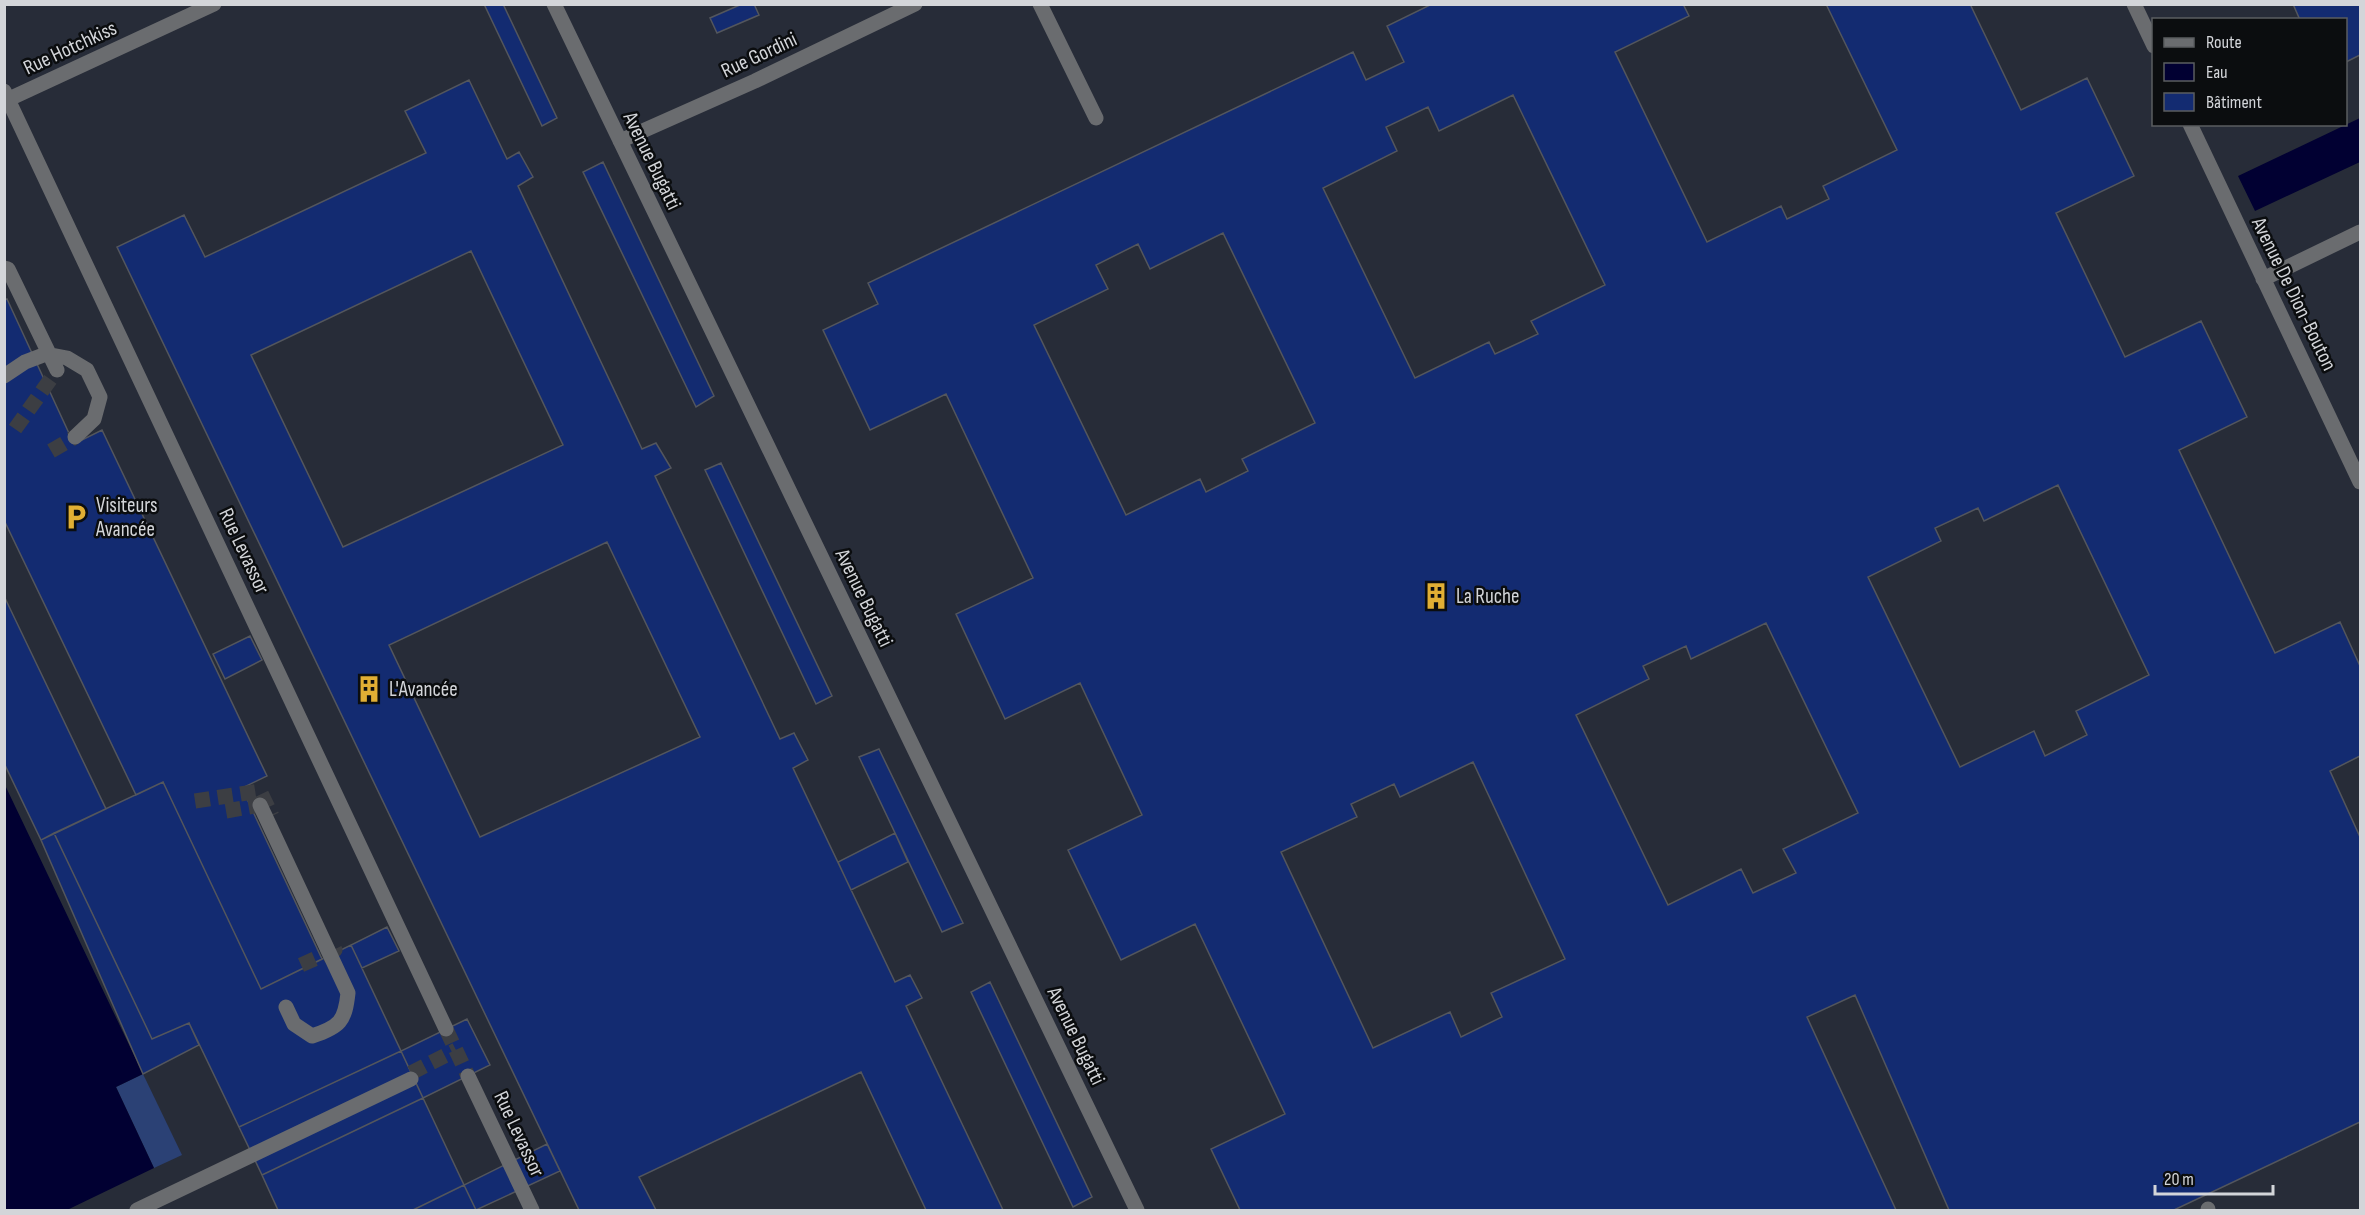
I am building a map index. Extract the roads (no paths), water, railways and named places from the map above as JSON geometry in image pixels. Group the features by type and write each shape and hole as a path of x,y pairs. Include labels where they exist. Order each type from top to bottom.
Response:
{"lane":[{"name":"Rue Hotchkiss","path":"7,95 214,4"},
{"name":"Avenue Bugatti","path":"554,4 1137,1210"},
{"name":"Rue Gordini","path":"620,141 755,81 915,4"},
{"path":"1040,4 1096,118"},
{"path":"2134,4 2152,42"},
{"name":"Rue Levassor","path":"7,95 446,1029"},
{"name":"Avenue De Dion-Bouton","path":"2191,126 2361,482"},
{"path":"2263,279 2361,232"},
{"path":"4,268 8,269 57,370"},
{"path":"4,376 25,362 45,354 67,357 87,370 100,397 94,419 75,438"},
{"path":"260,805 348,993 345,1015 332,1030 312,1036 294,1024 286,1007"},
{"name":"Rue Levassor","path":"468,1076 532,1210"},
{"path":"137,1210 411,1079"}],"water":[{"path":"2360,118 2360,162 2255,211 2238,176"},
{"path":"4,783 143,1074 116,1087 154,1168 67,1210 5,1210"}],"tunnel":[{"path":"15,429 57,370"},
{"path":"51,451 75,437"},
{"path":"195,801 260,791 272,816"},
{"path":"226,811 260,805"},
{"path":"301,965 335,950 332,944"},
{"path":"446,1029 468,1076"},
{"path":"411,1073 456,1050"}],"place":[{"name":"Visiteurs Avancée","path":"76,517"},
{"name":"La Ruche","path":"1436,596"},
{"name":"L'Avancée","path":"369,689"}]}
